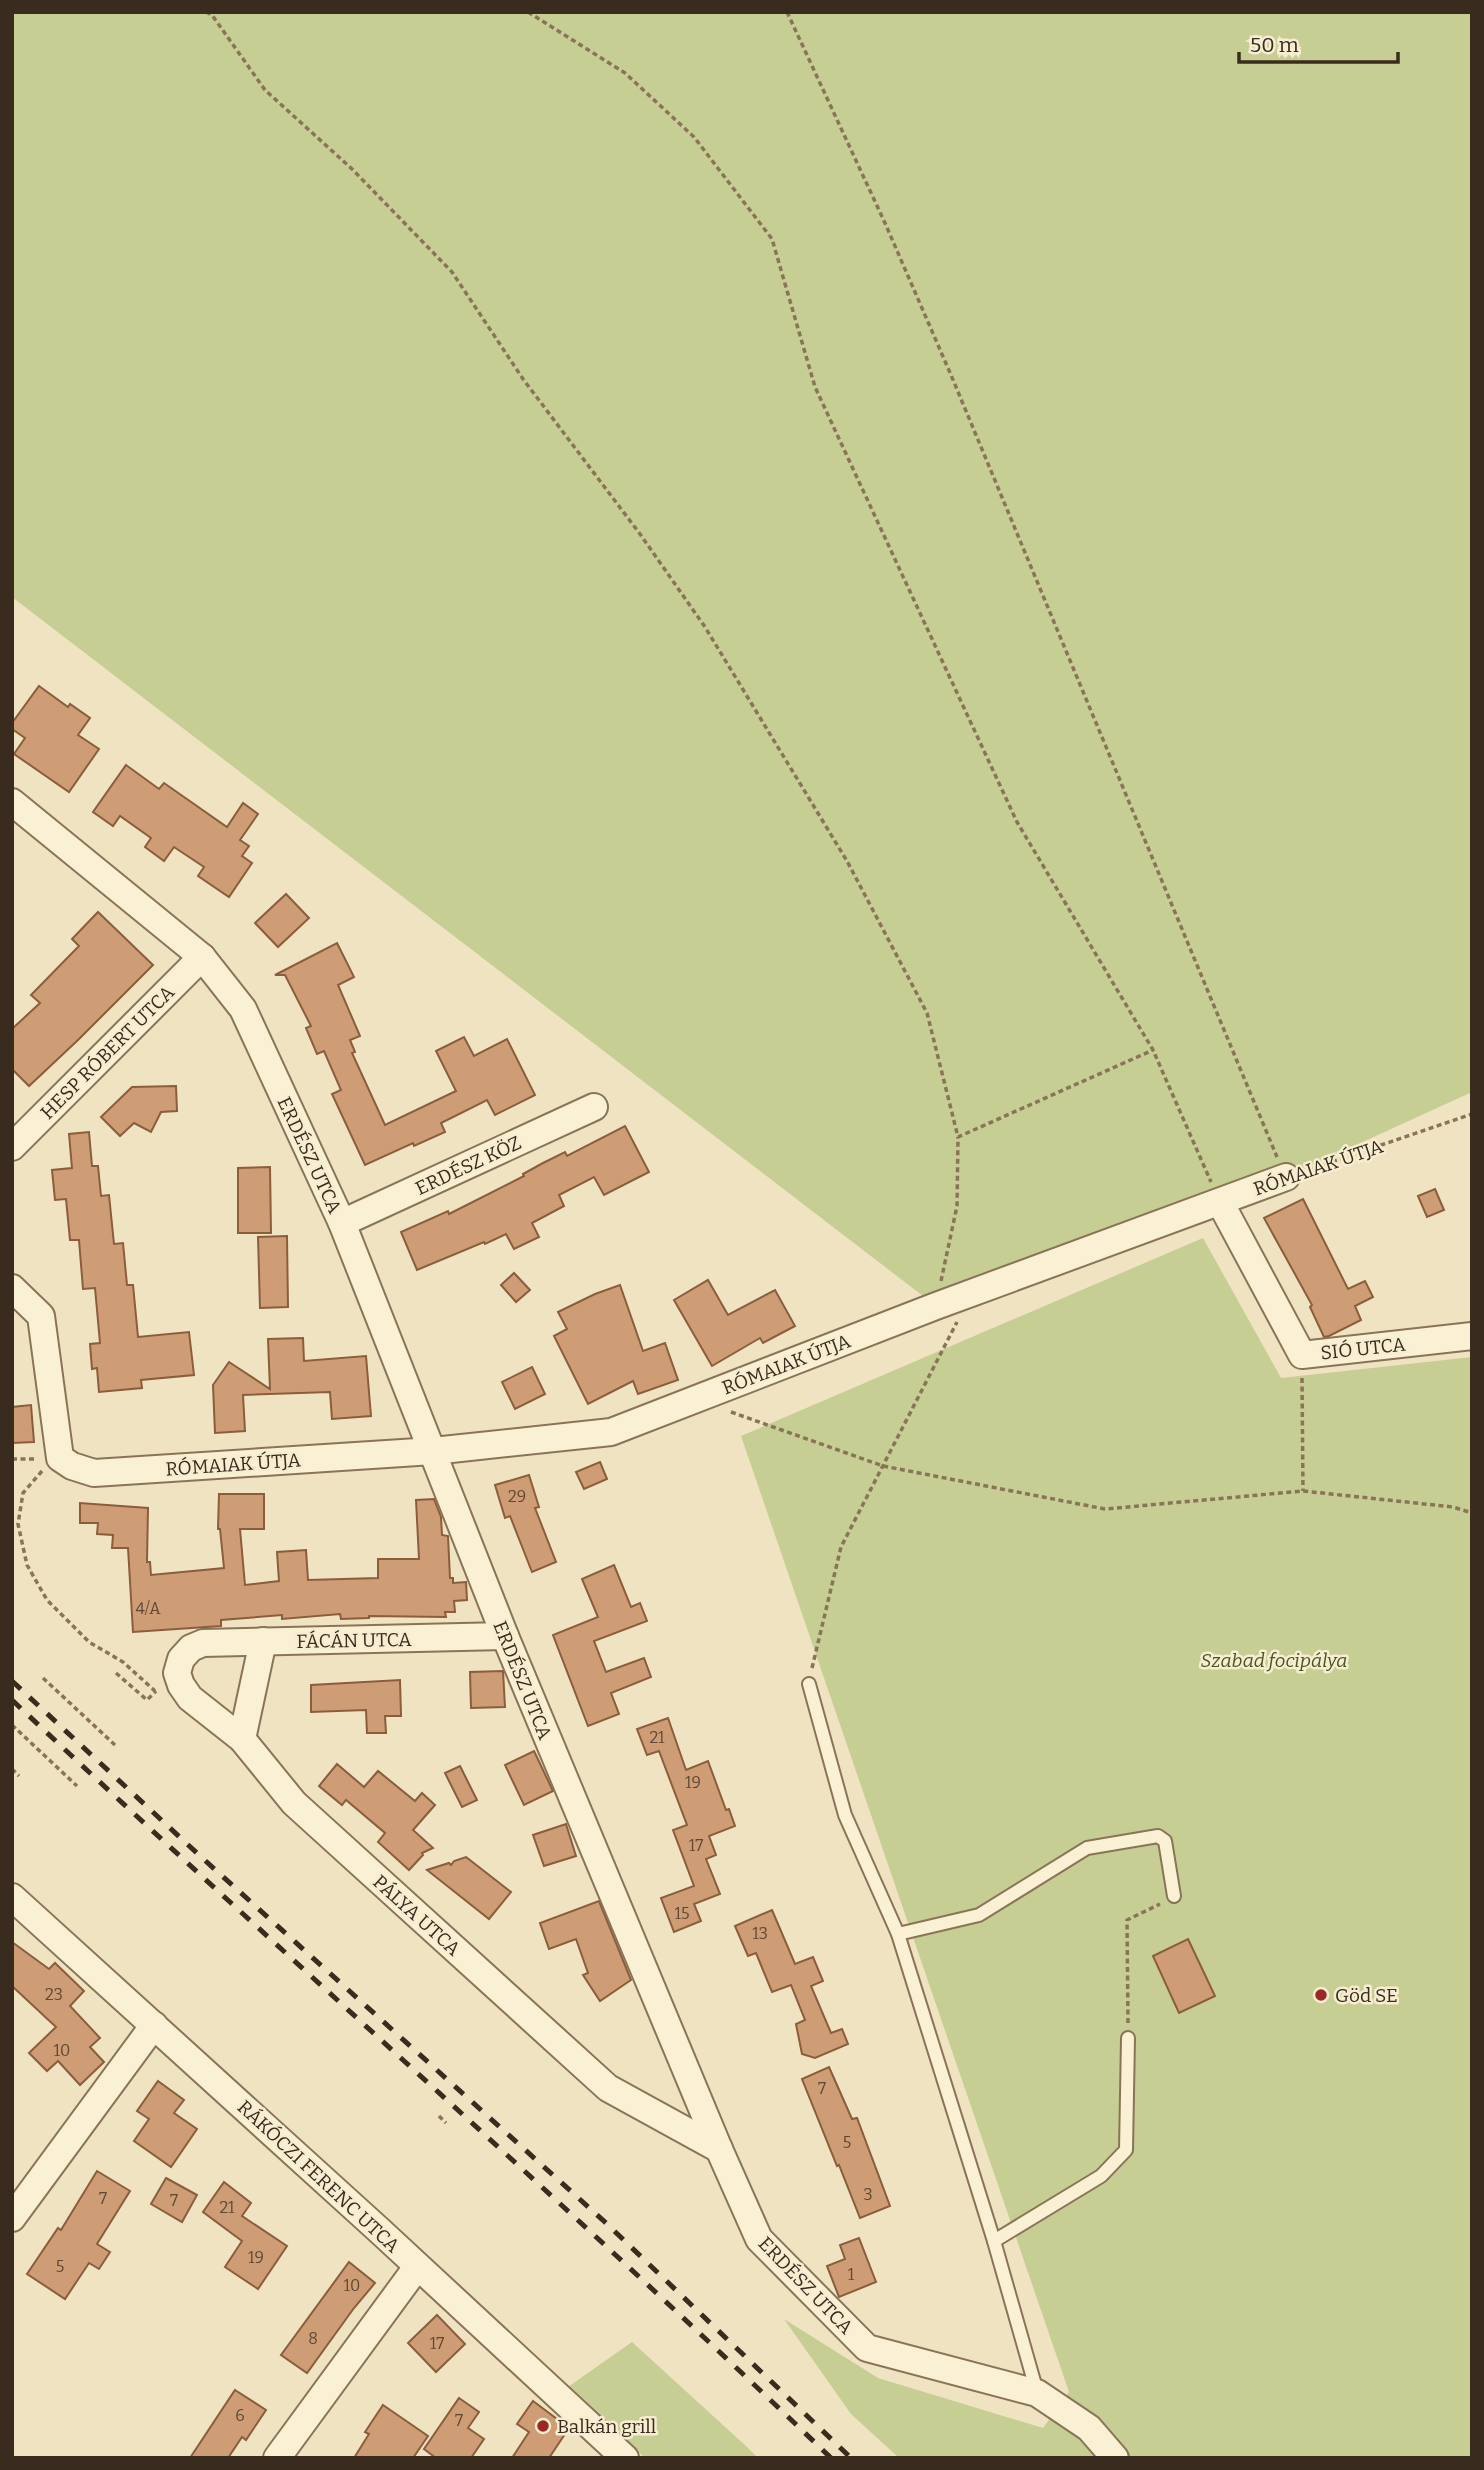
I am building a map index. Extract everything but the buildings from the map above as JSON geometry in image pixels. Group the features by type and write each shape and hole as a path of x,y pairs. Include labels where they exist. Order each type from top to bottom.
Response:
{"street":[{"name":"ERDÉSZ UTCA","path":"12,802 202,957 243,1009 342,1223 505,1636 759,2239 867,2348 1037,2393 1089,2428 1115,2458"},
{"name":"HESP RÓBERT UTCA","path":"12,1147 202,957"},
{"name":"ERDÉSZ KÖZ","path":"342,1223 594,1107"},
{"name":"RÓMAIAK ÚTJA","path":"66,1462 94,1473 433,1451 611,1432 936,1306 1286,1177"},
{"name":"SIÓ UTCA","path":"1220,1202 1302,1355 1472,1336"},
{"path":"12,1288 41,1316 66,1462"},
{"name":"FÁCÁN UTCA","path":"203,1643 505,1636"},
{"path":"242,1739 263,1642"},
{"name":"PÁLYA UTCA","path":"203,1643 191,1648 181,1659 177,1673 181,1685 190,1698 242,1739 294,1803 608,2088 719,2149"},
{"name":"RÁKÓCZI FERENC UTCA","path":"12,1897 625,2458"},
{"path":"12,2218 154,2025"},
{"path":"277,2458 417,2267"}],"lane":[{"path":"808,1684 845,1815 898,1934 994,2241 1037,2393"},
{"path":"898,1934 979,1915 1087,1848 1158,1836 1166,1841 1174,1896"},
{"path":"994,2241 1101,2176 1126,2150 1128,2038"}],"path":[{"path":"206,12 212,15 265,90 352,169 452,272 523,379 640,534 705,627 847,861 927,1013 958,1138 957,1206 936,1306"},
{"path":"528,12 625,73 694,137 772,239 815,387 1017,822 1153,1049 1220,1202"},
{"path":"787,12 885,223 951,375 1286,1177"},
{"path":"958,1138 1153,1049"},
{"name":"RÓMAIAK ÚTJA","path":"1286,1177 1472,1114"},
{"path":"808,1684 841,1547 973,1293"},
{"path":"1302,1355 1303,1491"},
{"path":"695,1400 883,1466 1105,1510 1303,1491 1453,1507 1472,1513"},
{"path":"66,1462 42,1472 23,1493 18,1524 27,1565 47,1600 89,1642 122,1662 155,1691"},
{"path":"116,1673 147,1700"},
{"path":"43,1678 115,1745"},
{"path":"12,1725 77,1786"},
{"path":"12,1769 19,1776"},
{"path":"1128,2038 1127,1920 1174,1896"},
{"path":"439,2116 446,2123"}],"green space":[{"path":"12,12 1472,12 1472,1092 1286,1177 936,1306 12,597"},
{"name":"Szabad focipálya","path":"1203,1238 1281,1378 1472,1357 1472,2458 899,2458 851,2414 784,2319 878,2378 1043,2428 1069,2392 741,1436"},
{"path":"632,2342 758,2458 645,2458 568,2387"}],"railway":[{"path":"12,1681 199,1855 606,2223 851,2458"},
{"path":"12,1700 628,2267 831,2458"}],"place":[{"name":"Göd SE","path":"1321,1995"},
{"name":"Balkán grill","path":"543,2426"}]}
